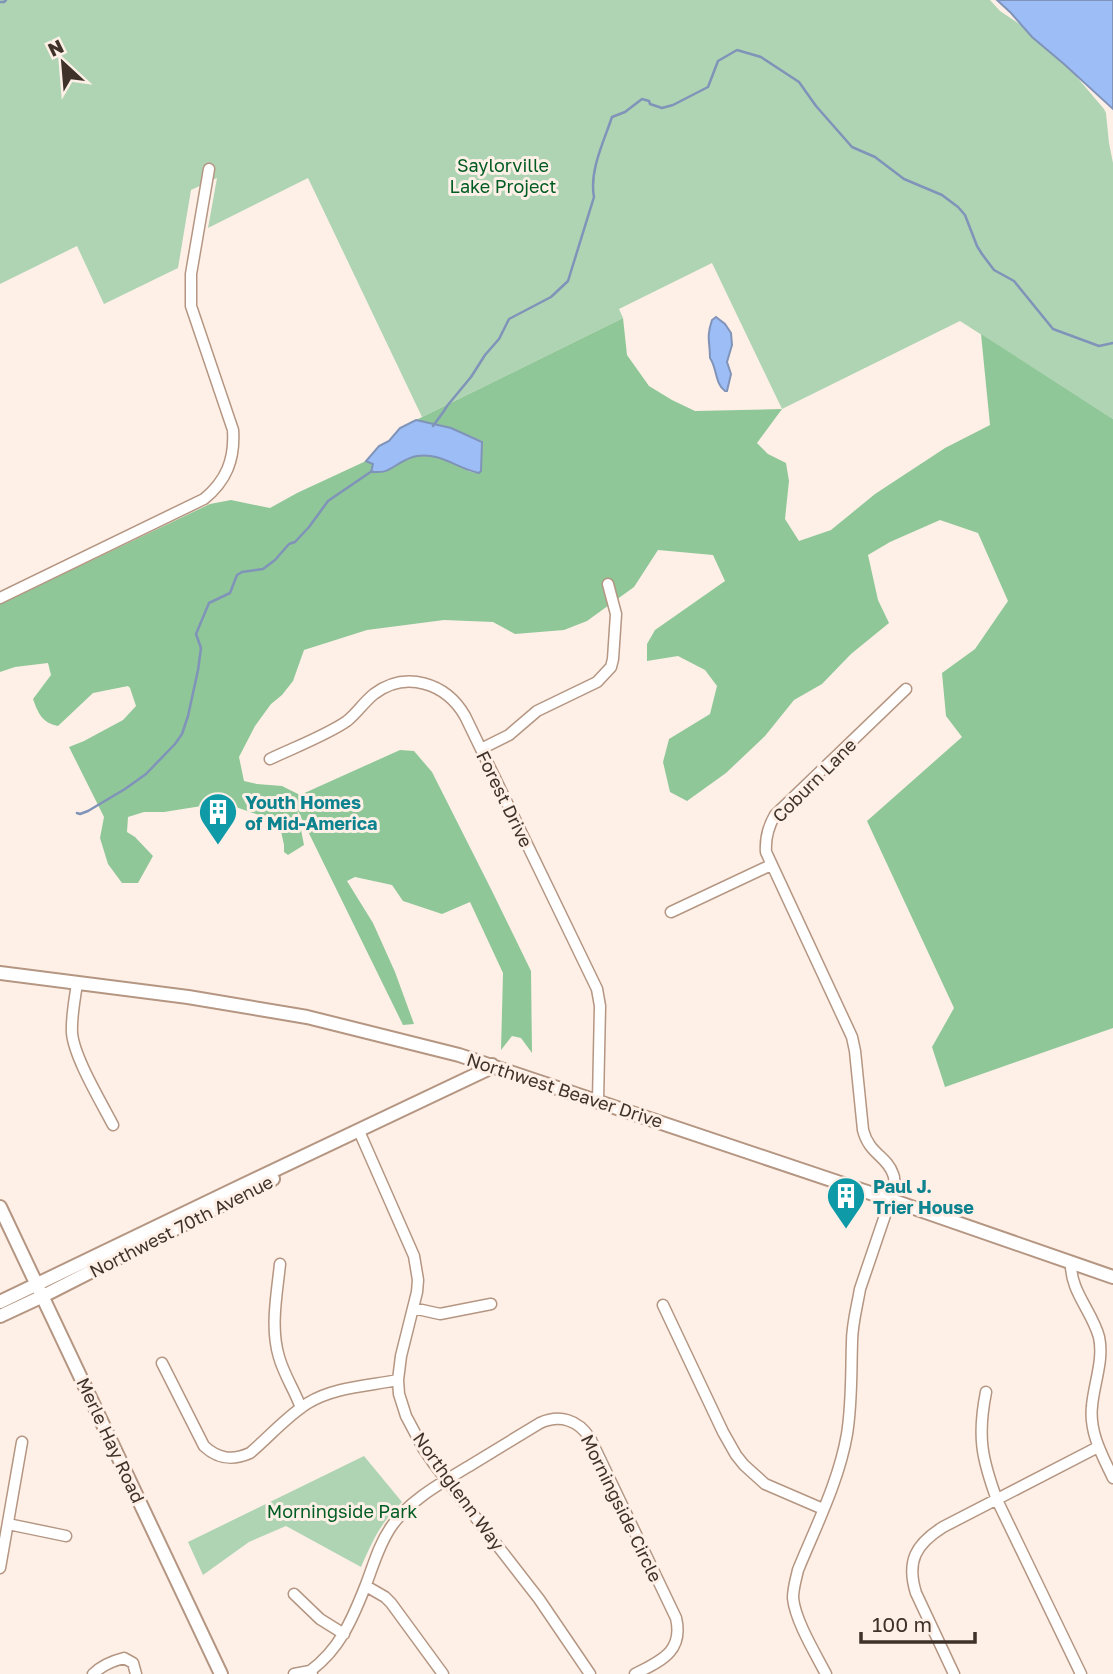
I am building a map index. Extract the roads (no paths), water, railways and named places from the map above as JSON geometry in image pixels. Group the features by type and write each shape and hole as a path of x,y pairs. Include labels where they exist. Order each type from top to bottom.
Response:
{"main road":[{"name":"Northwest Beaver Drive","path":"0,972 188,997 307,1017 442,1051 492,1065 1113,1277"},
{"name":"Northwest 70th Avenue","path":"0,1316 40,1290 278,1167 359,1131 492,1065"},
{"name":"Merle Hay Road","path":"0,1207 221,1674"},
{"name":"Northwest 70th Avenue","path":"0,1302 40,1290"}],"street":[{"path":"0,598 193,505 215,490 224,479 234,445 233,430 191,306 191,274 209,169"},
{"path":"481,749 509,735 537,711 597,682 611,667 614,659 616,614 608,584"},
{"name":"Forest Drive","path":"270,759 339,726 375,693 393,684 425,684 453,699 465,716 600,998 597,1101"},
{"name":"Coburn Lane","path":"891,1200 895,1186 893,1174 887,1163 869,1146 863,1130 852,1037 766,852 765,844 769,824 775,815 906,689"},
{"path":"671,912 772,865"},
{"path":"77,983 73,1040 77,1054 113,1125"},
{"name":"Northglenn Way","path":"359,1131 414,1256 418,1280 398,1380 403,1407 429,1456 539,1599 590,1674"},
{"path":"825,1674 798,1617 793,1599 794,1586 839,1469 847,1435 852,1333 860,1289 891,1200"},
{"path":"1070,1263 1070,1275 1098,1332 1101,1357 1092,1409 1093,1429 1098,1447 1113,1478"},
{"path":"280,1264 275,1337 283,1370 300,1408"},
{"path":"413,1308 440,1314 491,1304"},
{"path":"663,1305 736,1455 765,1484 823,1510"},
{"path":"162,1363 199,1439 210,1452 233,1458 250,1452 300,1408 328,1394 398,1380"},
{"path":"986,1392 982,1412 981,1445 997,1500 1081,1674"},
{"name":"Morningside Circle","path":"310,1673 327,1657 344,1634 382,1543 396,1520 447,1479 548,1420 556,1418 572,1421 585,1430 675,1615 678,1626 672,1651 635,1674"},
{"path":"0,1568 22,1442"},
{"path":"954,1674 913,1583 916,1552 929,1536 943,1527 1098,1447"},
{"path":"8,1524 66,1536"},
{"path":"366,1586 379,1592 391,1603 443,1674"},
{"path":"294,1594 320,1619 344,1634"},
{"path":"93,1674 112,1661 124,1658 133,1663 136,1674"},
{"path":"294,1674 310,1673"}],"water":[{"path":"997,0 1113,0 1113,109 1032,37"},
{"path":"716,317 731,333 732,345 727,362 731,374 727,391 719,384 710,358 709,331 712,320"},
{"path":"416,420 451,428 482,442 481,471 471,471 425,455 409,458 384,472 371,472 373,464 366,461 400,428"}],"waterway":[{"path":"0,2 6,0"},
{"path":"433,426 499,339 509,319 551,297 568,281 594,197 595,167 612,117 625,112 642,99 662,108 708,87 718,61 737,50 761,57 799,82 852,147 875,157 904,179 942,195 958,207 965,215 977,246 994,270 1014,281 1053,329 1099,346 1113,343"},
{"path":"77,813 88,811 146,774 182,734 198,670 201,648 196,634 209,603 230,593 237,575 263,569 275,560 309,527 328,501 372,471"}],"place":[{"name":"Youth Homes of Mid-America","path":"218,846"},
{"name":"Paul J. Trier House","path":"846,1230"}],"park label":[{"name":"Saylorville Lake Project","path":"503,175"},
{"name":"Morningside Park","path":"342,1511"}]}
